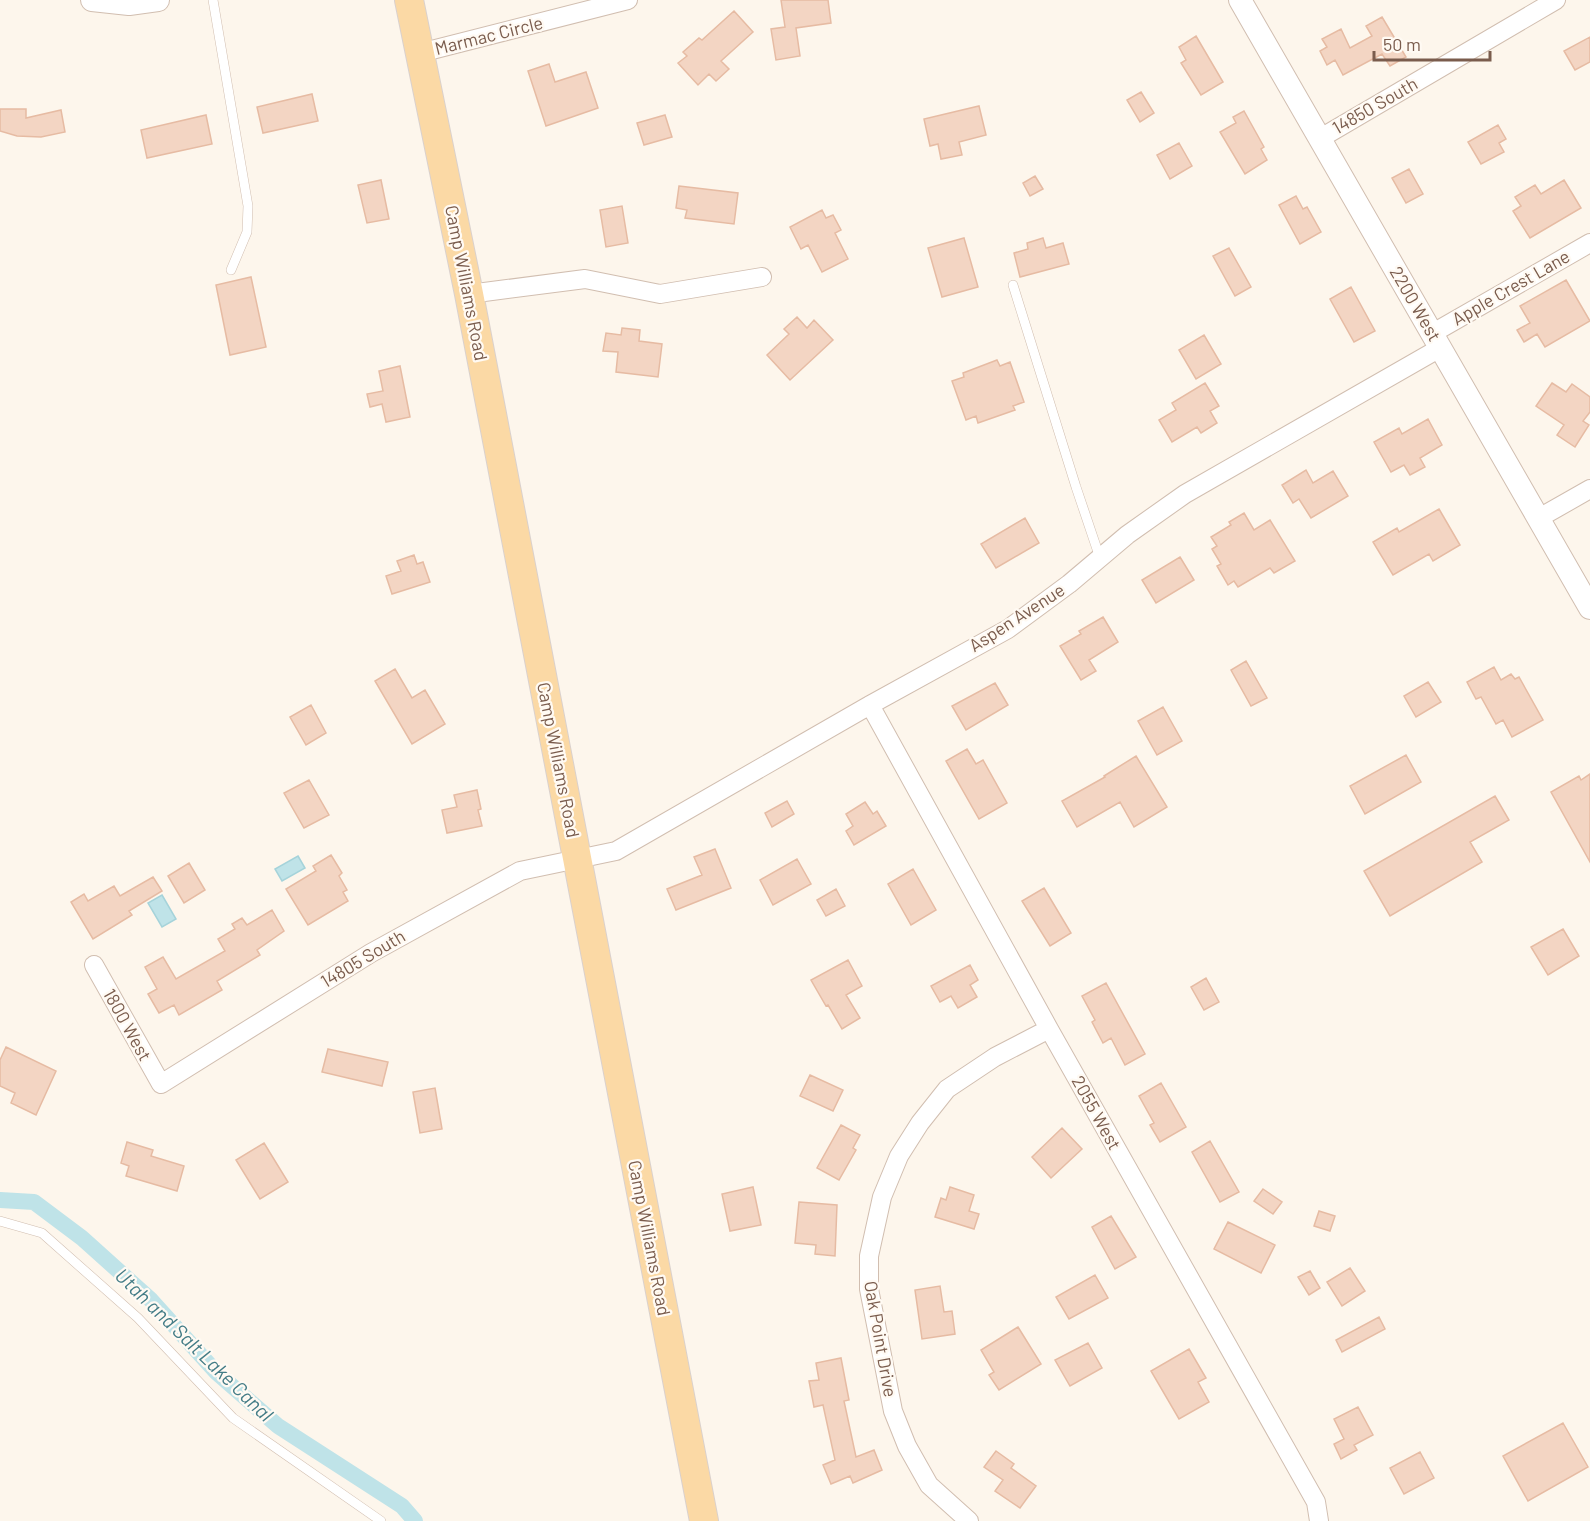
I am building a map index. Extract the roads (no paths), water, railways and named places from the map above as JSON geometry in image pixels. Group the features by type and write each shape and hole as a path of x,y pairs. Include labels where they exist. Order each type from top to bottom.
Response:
{"main road":[{"name":"Camp Williams Road","path":"409,0 469,294 704,1521"}],"street":[{"path":"92,0 129,4 158,0"},
{"name":"Marmac Circle","path":"420,53 628,0"},
{"name":"2200 West","path":"1240,0 1590,608"},
{"name":"14850 South","path":"1319,139 1556,0"},
{"name":"Apple Crest Lane","path":"1436,340 1590,243"},
{"path":"469,294 585,279 660,294 762,277"},
{"name":"Aspen Avenue","path":"577,859 616,851 632,843 870,705 1008,629 1069,584 1126,535 1185,494 1436,340"},
{"path":"1539,518 1590,489"},
{"name":"2055 West","path":"870,705 1049,1029 1316,1502 1319,1521"},
{"name":"14805 South","path":"161,1084 371,953 520,872 577,859"},
{"name":"1800 West","path":"94,965 161,1084"},
{"name":"Oak Point Drive","path":"969,1521 929,1485 907,1446 893,1411 869,1289 869,1256 882,1197 899,1156 920,1123 947,1089 995,1057 1049,1029"}],"lane":[{"path":"213,0 248,206 247,232 231,270"},
{"path":"1012,285 1100,558"},
{"path":"0,1221 42,1233 138,1318 233,1418 381,1521"}],"water":[{"path":"298,856 305,868 282,881 275,869"},
{"path":"162,895 176,919 162,927 148,903"}],"waterway":[{"name":"Utah and Salt Lake Canal","path":"0,1200 34,1202 82,1238 151,1300 216,1372 278,1426 402,1506 415,1521"}]}
